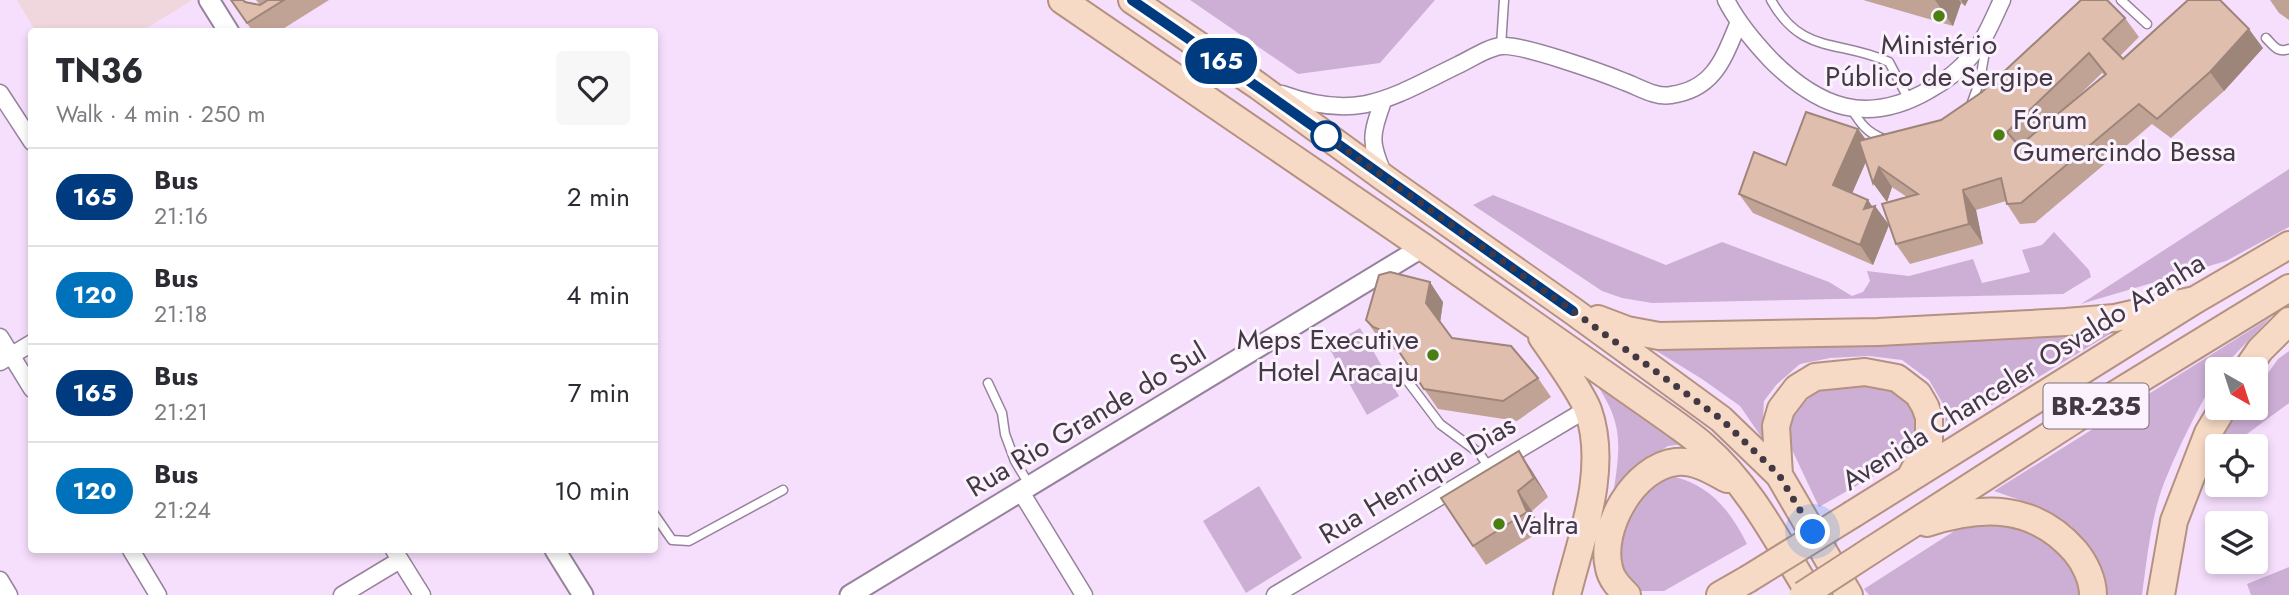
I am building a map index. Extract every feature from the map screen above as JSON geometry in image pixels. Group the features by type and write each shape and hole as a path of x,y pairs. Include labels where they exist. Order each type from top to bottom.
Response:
{"main road":[{"path":"1062,0 1423,247 1696,440 1741,486 1811,595"},
{"path":"1132,0 1257,85 1721,419 1779,475 1849,595"},
{"name":"Avenida Chanceler Osvaldo Aranha","path":"1720,595 2195,300 2289,245"},
{"name":"BR-235","path":"1803,595 2080,416 2289,288"},
{"path":"1573,311 1641,334 1727,335 1878,332 2091,320 2115,318 2195,300"},
{"path":"2255,357 2289,321"},
{"path":"1536,326 1587,409 1593,435 1595,465 1590,504 1567,595"},
{"path":"1779,475 1776,426 1781,409 1797,388 1815,377 1865,372 1897,378 1918,394 1925,406 1929,417 1929,442 1910,478"},
{"path":"2161,595 2174,521 2208,433 2216,420"},
{"path":"1626,595 1608,567 1608,545 1612,523 1622,500 1639,482 1657,468 1675,462 1690,462 1741,486"},
{"path":"1905,530 1939,519 1979,512 2010,512 2037,520 2063,538 2083,561 2093,595"}],"street":[{"path":"209,0 226,28"},
{"path":"1726,0 1739,22 1789,78 1808,92 1851,108 1888,108 1910,102 1952,74 1972,56 2002,0"},
{"path":"1257,85 1298,100 1347,108 1383,101 1501,46 1532,52 1615,78 1655,94 1669,96 1708,80 1721,65 1739,22"},
{"path":"0,93 28,136"},
{"path":"1383,101 1376,120 1373,149 1387,180"},
{"name":"Rua Rio Grande do Sul","path":"850,595 1423,247"},
{"path":"0,337 6,359 28,384"},
{"path":"6,359 28,345"},
{"name":"Rua Henrique Dias","path":"1275,595 1587,409"},
{"path":"1026,489 1084,595"},
{"path":"135,553 158,595"},
{"path":"557,553 583,595"},
{"path":"342,595 397,555 422,595"},
{"path":"0,580 9,595"}],"lane":[{"path":"1501,46 1504,0"},
{"path":"1770,0 1779,16 1795,32 1818,42 1889,62 1910,102"},
{"path":"2121,0 2147,24"},
{"path":"1968,111 1980,80 1987,32"},
{"path":"2266,38 2276,50 2289,49"},
{"path":"1851,108 1861,124 1873,135 1891,142"},
{"path":"1403,375 1440,424 1479,453 1489,467"},
{"path":"988,383 1002,414 1005,434 1026,489"},
{"path":"658,520 672,540 689,541 783,490"}],"shaded area":[{"path":"17,0 191,0 147,28 34,28"},
{"path":"1190,0 1435,0 1380,63 1298,74"},
{"path":"2289,169 2289,227 2226,261 2081,304"},
{"path":"1493,195 1666,265 1722,242 1829,282 1852,296 1863,292 1870,281 1867,271 1909,276 1973,259 1982,283 2030,272 2022,250 2042,245 2054,232 2089,270 2091,277 2063,294 1652,303 1622,298 1602,291 1473,205"},
{"path":"2271,317 2233,357 2207,357"},
{"path":"1360,328 1399,396 1367,415 1328,346"},
{"path":"2115,331 1947,432 1943,404 1929,380 1902,360 1869,356 1830,358 1800,364 1777,384 1764,401 1762,438 1740,406 1642,342 1989,341"},
{"path":"2289,351 2289,403 2268,418 2268,373 2278,359"},
{"path":"2205,358 2205,397 2164,483 2150,538 2142,595 2106,595 2098,562 2071,526 2045,509 1994,491"},
{"path":"1587,370 1692,443 1668,446 1654,455 1613,496 1618,458 1617,430 1608,403"},
{"path":"1851,380 1890,382 1923,417 1914,453 1819,507 1785,435 1792,411 1817,392"},
{"path":"2233,420 2266,420 2247,434 2223,434"},
{"path":"1675,477 1699,486 1718,502 1727,511 1747,544 1664,591 1641,591 1627,582 1613,566 1614,523 1661,478"},
{"path":"1259,486 1302,558 1246,593 1203,521"},
{"path":"2003,521 2058,542 2089,595 1869,595 1864,589 1962,526"},
{"path":"2289,567 2289,595 2251,595 2247,584"}],"building":[{"path":"231,0 260,5 268,0 284,0 247,23"},
{"path":"2081,0 2107,0 2125,18 2103,39 2123,59 2188,0 2220,0 2249,29 2210,72 2157,119 2139,104 2021,203 2007,204 2001,178 1963,190 1969,224 1896,244 1882,204 1918,194 1879,167 1873,183 1859,141 1941,120 1982,92","holes":["2089,53 2106,74 2019,146 2007,132"]},
{"path":"1806,112 1858,129 1833,185 1868,200 1864,209 1875,206 1860,245 1739,194 1754,152 1786,165"},
{"name":"Meps Executive Hotel Aracaju","path":"1390,272 1430,282 1426,303 1452,338 1511,346 1538,378 1503,401 1424,389 1386,332 1373,327 1366,320 1379,275"},
{"path":"1519,451 1534,478 1518,491 1527,512 1473,546 1441,498"}],"bus line":[{"name":"165","path":"1132,0 1257,85 1573,311"}],"place":[{"name":"Ministério Público de Sergipe","path":"1939,16"},
{"name":"Fórum Gumercindo Bessa","path":"1999,135"},
{"name":"Meps Executive Hotel Aracaju","path":"1433,355"},
{"name":"Valtra","path":"1499,524"}],"route":[{"path":"1326,136 1322,133 1721,419 1779,475 1813,532"}]}
